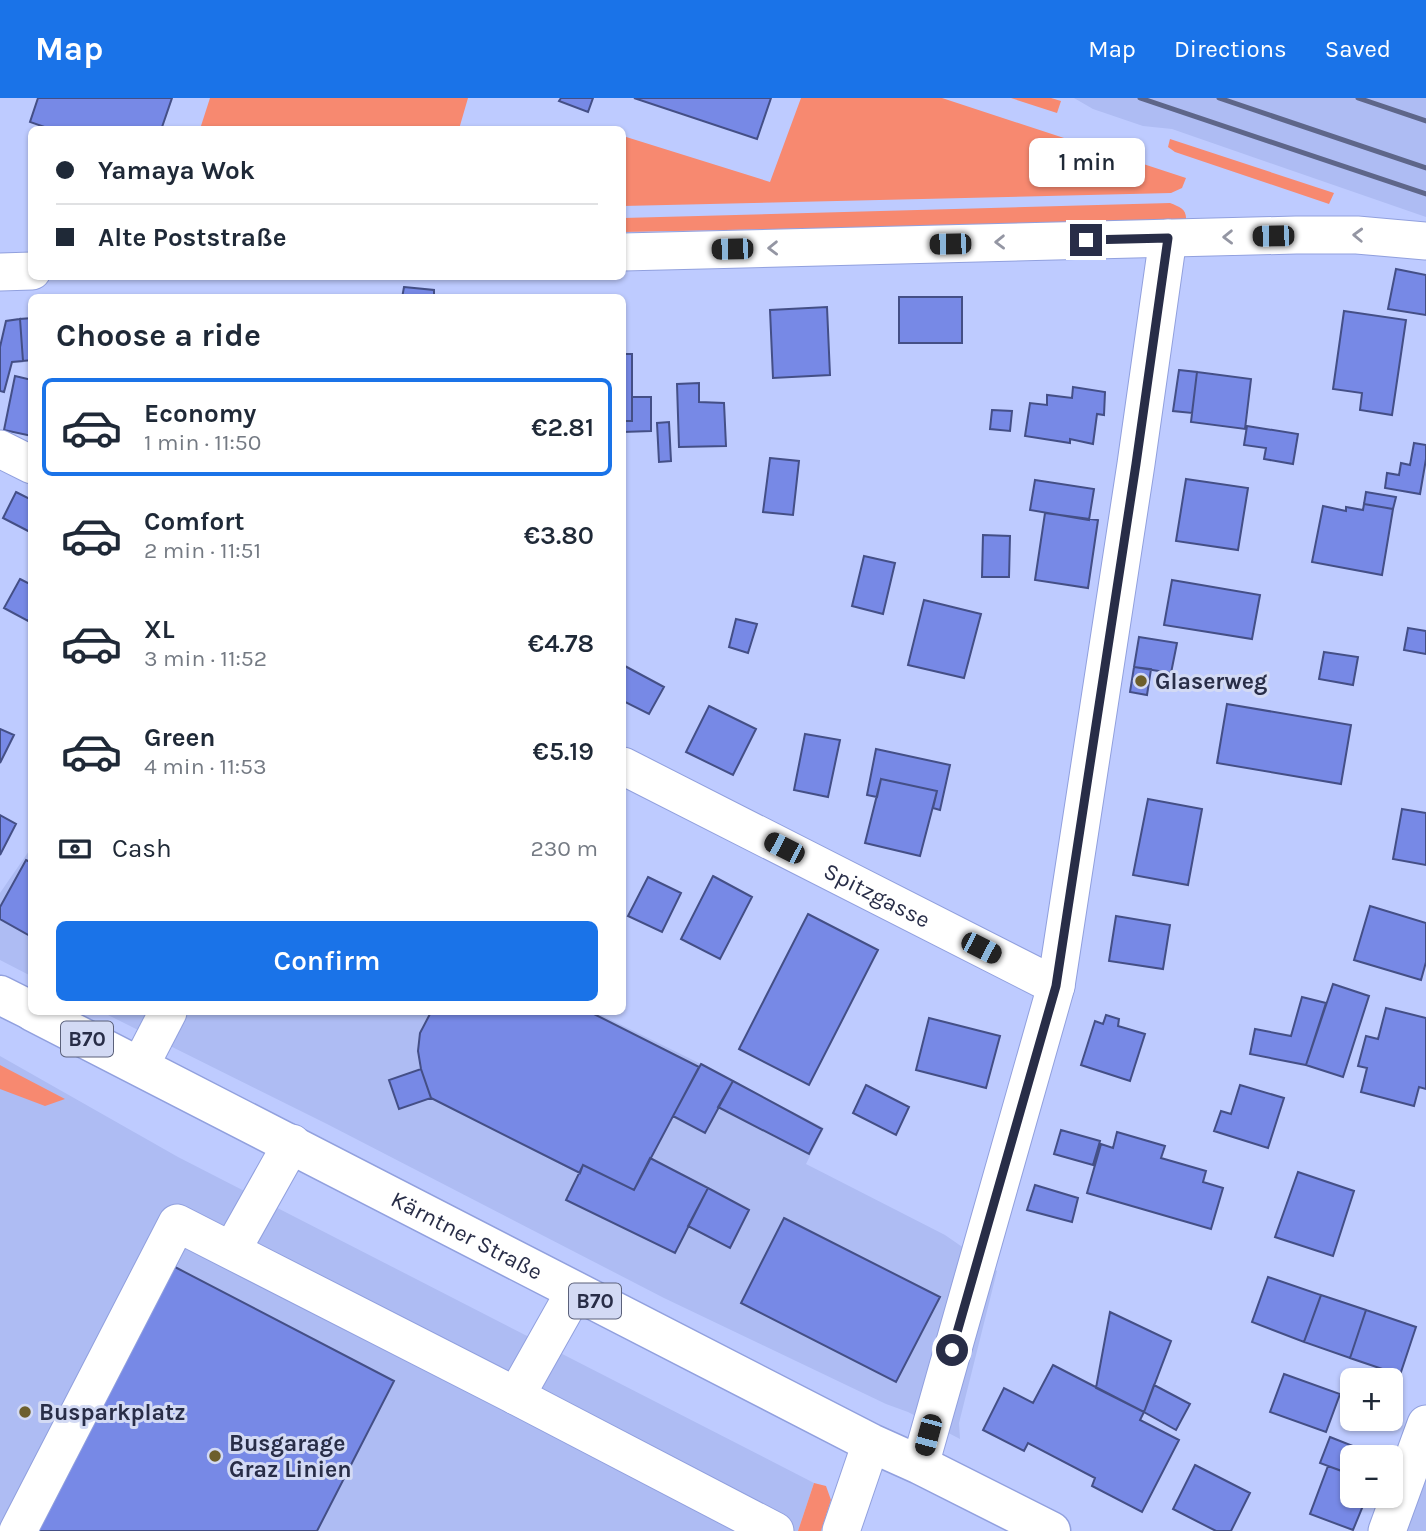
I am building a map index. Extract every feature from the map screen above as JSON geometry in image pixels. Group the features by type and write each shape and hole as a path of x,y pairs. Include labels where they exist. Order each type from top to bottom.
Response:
{"main road":[{"name":"Kärntner Straße","path":"0,995 28,1009"},
{"name":"Kärntner Straße","path":"40,1015 871,1443 1051,1531"}],"street":[{"path":"626,252 1357,235 1426,241"},
{"path":"920,1465 1056,986 1168,238"},
{"path":"0,271 28,271"},
{"path":"0,449 28,463"},
{"name":"Spitzgasse","path":"626,768 1056,986"},
{"path":"140,1066 166,1015"},
{"path":"232,1250 292,1143"},
{"path":"18,1531 177,1223 775,1531"},
{"path":"516,1396 575,1291"},
{"path":"1387,1531 1426,1424"},
{"path":"841,1531 871,1443"}],"shaded area":[{"path":"210,98 468,98 460,126 201,126"},
{"path":"801,98 942,98 1186,178 1182,188 1171,193 626,206 626,137 770,182"},
{"path":"1011,98 1051,98 1061,101 1057,113"},
{"path":"1074,98 1426,98 1426,217 1172,129 1143,126 1093,109"},
{"path":"1170,139 1334,193 1329,204 1175,152 1168,147"},
{"path":"1170,203 1184,211 1186,221 626,232 626,218"},
{"path":"28,852 28,974 0,960 0,893"},
{"path":"108,1015 601,1015 701,1064 824,1128 806,1164 945,1235 997,1271 959,1423 960,1439 664,1298 327,1124"},
{"path":"0,1056 178,1157 814,1483 798,1531 0,1531"},
{"path":"0,1065 65,1099 45,1106 0,1089"},
{"path":"1426,1467 1426,1531 1403,1531"},
{"path":"814,1483 826,1486 831,1500 821,1531 798,1531"}],"building":[{"path":"38,98 172,98 162,126 42,126 30,122"},
{"path":"561,98 593,98 588,112 559,101"},
{"path":"634,98 771,98 757,139"},
{"path":"1396,269 1426,275 1426,315 1388,309"},
{"path":"404,287 434,290 434,294 403,294"},
{"path":"899,297 962,297 962,343 899,343"},
{"path":"827,307 830,375 773,378 770,310"},
{"path":"1344,311 1406,320 1392,415 1360,410 1362,393 1333,389"},
{"path":"28,318 28,360 23,361 20,319"},
{"path":"20,319 23,361 12,362 4,392 0,391 0,347 6,321"},
{"path":"626,354 632,354 632,421 626,421"},
{"path":"1179,370 1197,372 1192,413 1173,411"},
{"path":"1197,372 1251,379 1245,429 1191,422"},
{"path":"15,376 28,379 28,435 4,430"},
{"path":"699,383 699,402 724,403 726,446 679,447 677,384"},
{"path":"1073,387 1105,392 1104,415 1097,414 1093,444 1070,439 1070,443 1025,436 1030,403 1047,405 1047,395 1072,398"},
{"path":"632,397 651,397 651,431 626,432 626,421 632,421"},
{"path":"992,410 1012,411 1010,431 990,429"},
{"path":"669,422 671,461 659,462 657,423"},
{"path":"1247,426 1298,434 1293,464 1264,459 1266,448 1244,445"},
{"path":"1414,443 1426,445 1420,494 1385,488 1387,473 1399,475 1401,463 1410,465"},
{"path":"770,458 799,461 793,515 763,512"},
{"path":"1186,479 1248,488 1238,550 1176,541"},
{"path":"1035,480 1094,489 1089,520 1030,510"},
{"path":"16,492 28,498 28,531 3,518"},
{"path":"1366,492 1396,497 1393,509 1364,504"},
{"path":"1364,504 1393,509 1382,575 1312,562 1323,506 1346,511 1346,507 1363,510"},
{"path":"1045,513 1098,520 1088,588 1035,580"},
{"path":"983,535 1010,536 1009,577 982,577"},
{"path":"864,556 895,563 883,614 852,606"},
{"path":"20,579 28,583 28,621 4,608"},
{"path":"1172,580 1260,595 1252,639 1164,625"},
{"path":"924,600 981,614 964,678 908,665"},
{"path":"736,619 757,624 748,653 729,647"},
{"path":"1408,628 1426,631 1426,654 1404,650"},
{"path":"1139,637 1177,643 1171,673 1134,667"},
{"path":"1324,652 1358,657 1353,685 1319,679"},
{"path":"626,667 664,687 649,714 626,702"},
{"name":"Glaserweg","path":"1134,667 1151,669 1147,695 1130,692"},
{"path":"1227,704 1351,725 1341,784 1217,763"},
{"path":"709,706 756,729 733,775 686,752"},
{"path":"0,729 14,735 0,763"},
{"path":"805,734 840,740 828,797 794,790"},
{"path":"876,749 950,765 940,810 933,808 937,791 881,779 877,797 867,795"},
{"path":"881,779 937,791 920,856 865,843"},
{"path":"1148,799 1202,809 1188,885 1133,875"},
{"path":"1402,809 1426,813 1426,865 1393,859"},
{"path":"0,815 16,824 0,855"},
{"path":"26,860 28,861 28,935 0,919 0,907"},
{"path":"713,876 752,897 720,959 681,939"},
{"path":"648,877 681,893 662,932 628,916"},
{"path":"1370,906 1426,923 1426,962 1421,980 1354,960"},
{"path":"808,914 878,950 809,1085 739,1049"},
{"path":"1116,916 1170,925 1163,969 1109,961"},
{"path":"1333,984 1369,996 1343,1077 1306,1065"},
{"path":"1302,997 1326,1003 1306,1065 1250,1054 1255,1029 1291,1036"},
{"path":"1386,1008 1426,1018 1426,1089 1419,1087 1414,1106 1361,1092 1367,1068 1358,1066 1366,1036 1378,1039"},
{"path":"429,1015 596,1015 699,1067 634,1190 583,1165 580,1173 431,1098 421,1069 418,1051 420,1033"},
{"path":"1106,1015 1119,1019 1118,1026 1145,1034 1130,1081 1081,1065 1095,1021 1103,1024"},
{"path":"929,1018 1000,1036 986,1088 916,1070"},
{"path":"701,1064 733,1081 705,1133 673,1116"},
{"path":"421,1069 431,1098 399,1109 389,1080"},
{"path":"733,1081 822,1129 809,1154 718,1107"},
{"path":"866,1085 909,1107 896,1135 853,1113"},
{"path":"1240,1085 1284,1098 1268,1148 1214,1131 1221,1111 1231,1114"},
{"path":"1061,1130 1100,1141 1093,1165 1054,1154"},
{"path":"1117,1132 1165,1146 1161,1158 1206,1171 1203,1182 1223,1188 1211,1229 1087,1193 1101,1144 1113,1148"},
{"path":"650,1158 708,1188 675,1253 566,1200 583,1165 634,1190"},
{"path":"1298,1172 1354,1191 1333,1256 1275,1237"},
{"path":"1035,1185 1078,1198 1072,1222 1027,1210"},
{"path":"708,1188 749,1210 730,1248 688,1226"},
{"path":"784,1218 940,1297 896,1382 741,1303"},
{"name":"Busgarage Graz Linien","path":"173,1266 394,1381 317,1531 36,1531"},
{"path":"1268,1277 1321,1295 1304,1342 1252,1322"},
{"path":"1321,1295 1366,1310 1350,1358 1304,1342"},
{"path":"1366,1310 1416,1327 1402,1368 1379,1368 1350,1358"},
{"path":"1110,1312 1171,1341 1144,1412 1096,1388"},
{"path":"1053,1365 1144,1412 1140,1420 1179,1440 1142,1512 1092,1486 1095,1478 1028,1443 1024,1451 983,1430 1004,1388 1033,1403"},
{"path":"1284,1374 1340,1394 1326,1432 1270,1412"},
{"path":"1154,1385 1190,1404 1176,1430 1144,1412"},
{"path":"1330,1437 1350,1445 1340,1445 1340,1471 1320,1463"},
{"path":"1195,1465 1250,1493 1231,1531 1216,1531 1173,1509"},
{"path":"1328,1466 1340,1470 1340,1508 1362,1508 1353,1530 1310,1514"}],"railway":[{"path":"1140,98 1426,194"},
{"path":"1219,98 1426,168"},
{"path":"1358,98 1426,121"}],"place":[{"name":"Glaserweg","path":"1141,681"},
{"name":"Busparkplatz","path":"25,1412"},
{"name":"Busgarage Graz Linien","path":"215,1456"}],"route":[{"path":"952,1350 1056,986 1168,238 1086,240"}]}
